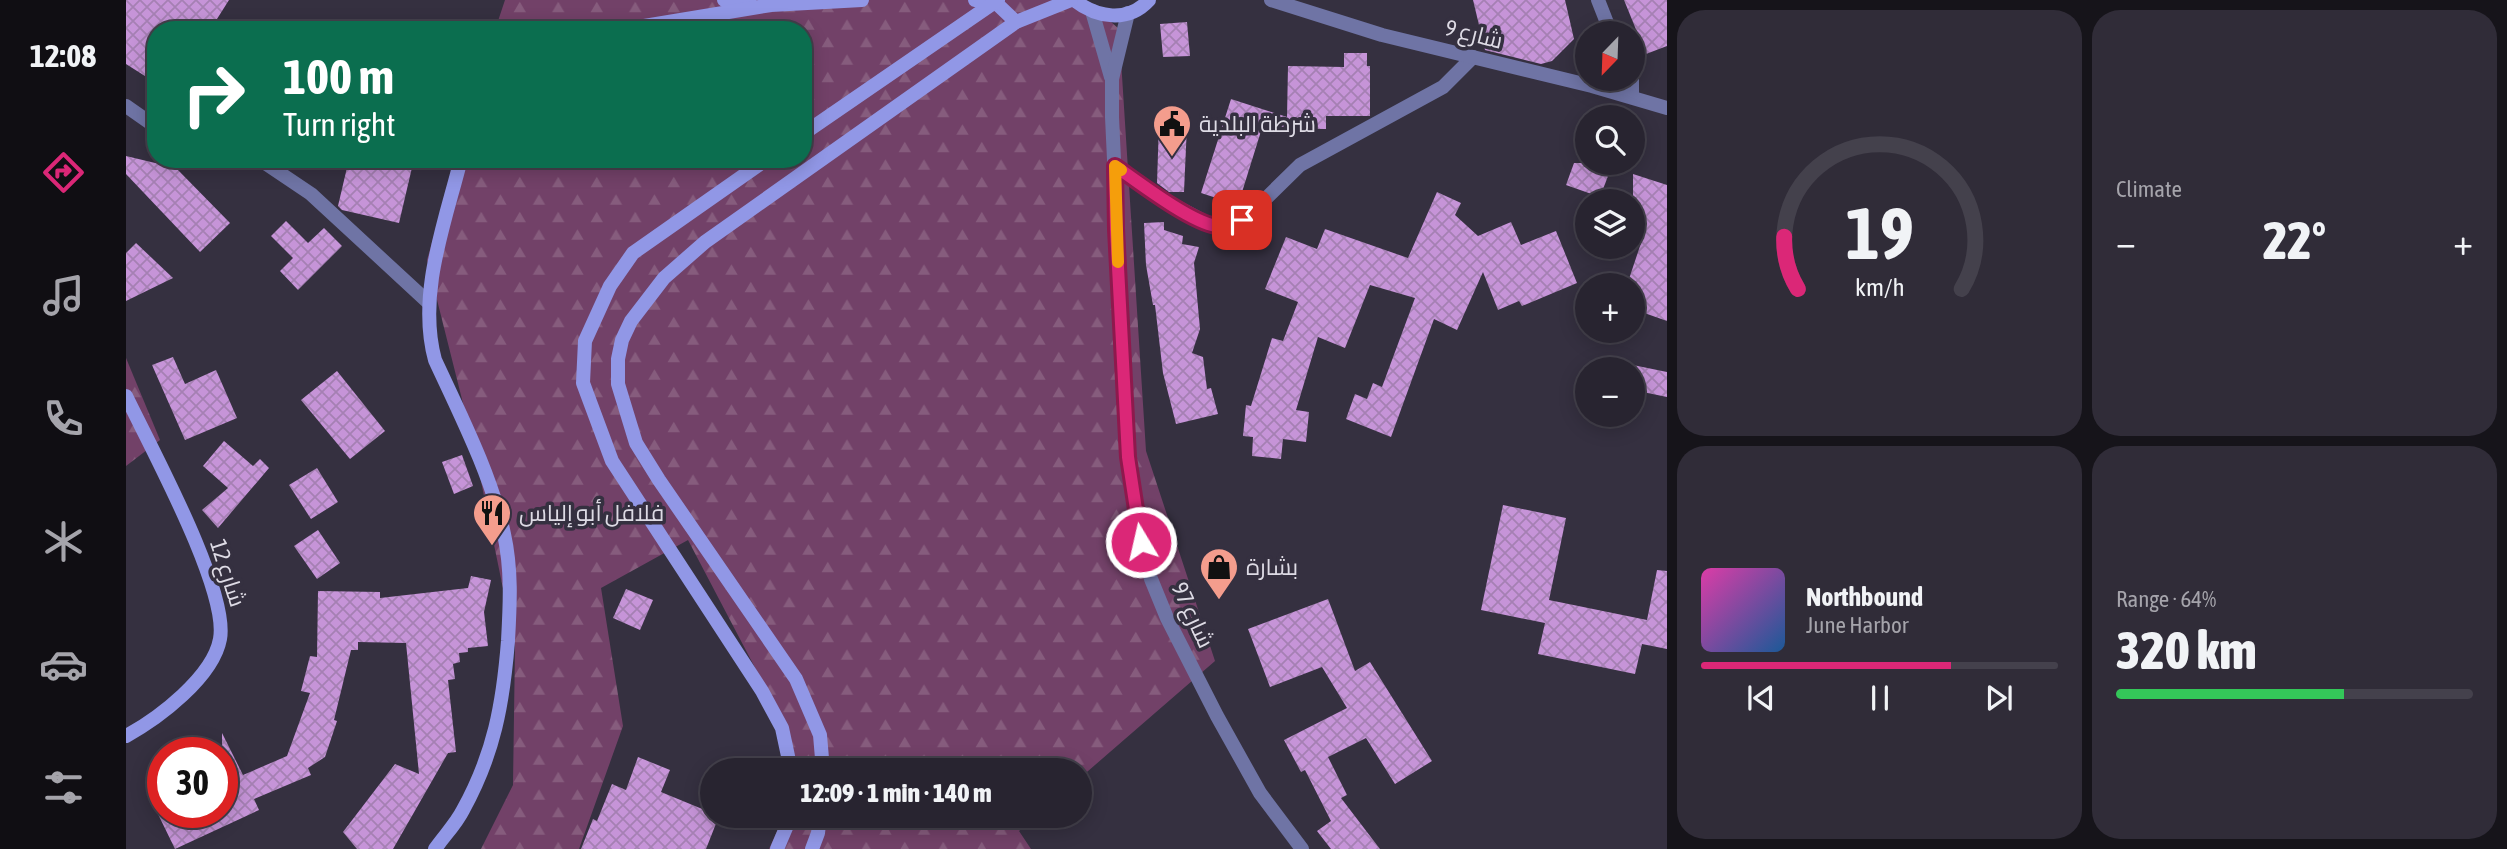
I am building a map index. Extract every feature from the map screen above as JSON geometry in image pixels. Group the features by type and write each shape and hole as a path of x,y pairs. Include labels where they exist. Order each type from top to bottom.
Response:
{"main road":[{"path":"724,0 771,5"},
{"path":"674,21 771,5 862,0"},
{"path":"975,0 997,1 1016,22"},
{"path":"812,166 1016,22 1072,0 1092,12 1110,15 1128,13 1149,0"},
{"path":"812,128 997,1"},
{"path":"435,849 463,812 490,750 505,687 511,597 504,534 478,458 435,360 430,339 429,303 436,257 459,168"},
{"path":"754,168 633,253 610,286 585,341 583,383 612,461 762,691 782,728 788,758"},
{"path":"810,168 705,242 664,278 631,321 622,340 618,359 618,383 636,443 796,679 820,735 822,758"},
{"name":"شارع 12","path":"126,396 209,574 220,610 221,637 214,658 191,687 145,725 126,736"},
{"path":"777,849 785,828"},
{"path":"812,849 819,828"}],"street":[{"name":"شارع 9","path":"1271,0 1382,35 1575,78"},
{"path":"1598,0 1606,21"},
{"name":"شارع 97","path":"1092,12 1112,79 1116,229 1128,457 1141,542 1151,579 1167,618 1217,716 1260,793 1302,849"},
{"name":"شارع 97","path":"1112,79 1128,13"},
{"path":"1115,166 1164,200 1213,226 1233,224 1257,208 1300,165 1444,87 1473,57"},
{"name":"شارع 9","path":"1616,91 1667,108"},
{"path":"1632,91 1632,97"},
{"path":"126,106 147,121"},
{"path":"272,168 311,194 429,303"}],"green space":[{"path":"505,0 1086,0 1119,29 1146,451 1215,661 1092,768 1092,758 790,758 771,698 688,540 601,588 623,726 579,849 481,849 513,785 515,647 474,447 427,260 453,168 812,168 812,21 498,21"},
{"path":"126,358 160,440 126,466"},
{"path":"779,828 1022,828 1019,831 1031,849 769,849"}],"building":[{"path":"126,0 229,0 216,21 147,21 147,77 126,64"},
{"path":"1473,0 1565,0 1574,39 1552,61 1541,64 1485,50"},
{"path":"1624,0 1667,0 1667,46 1646,54 1645,21 1633,21"},
{"path":"1187,22 1190,56 1163,57 1160,24"},
{"path":"1344,53 1367,53 1367,66 1370,66 1370,116 1326,116 1326,129 1262,128 1238,205 1201,193 1231,99 1287,117 1288,66 1344,67"},
{"name":"شرطة البلدية","path":"1159,123 1187,125 1184,192 1169,192 1157,183"},
{"path":"126,156 147,161 147,168 176,168 230,223 200,252 126,174"},
{"path":"1574,163 1575,175 1608,175 1603,189 1577,189 1566,185"},
{"path":"347,168 412,168 399,223 342,210 338,206"},
{"path":"1633,175 1667,185 1667,321 1645,313 1645,273 1631,273 1636,259 1645,259 1645,189 1633,189"},
{"path":"1437,192 1461,203 1455,215 1478,236 1511,222 1521,245 1556,231 1575,284 1522,306 1519,301 1498,310 1483,272 1457,330 1434,319 1391,437 1346,419 1355,394 1367,399 1373,383 1382,387 1415,298 1370,285 1345,348 1318,337 1296,410 1309,412 1306,442 1283,439 1281,459 1252,456 1253,437 1243,436 1246,405 1251,406 1272,338 1283,341 1298,302 1265,289 1286,237 1317,249 1325,229 1408,258"},
{"path":"286,221 308,243 324,228 342,246 298,290 280,271 293,258 271,236"},
{"path":"1164,222 1164,230 1183,236 1182,244 1199,247 1194,263 1200,329 1192,353 1203,357 1207,389 1211,388 1218,414 1176,424 1163,373 1155,305 1146,265 1144,223"},
{"path":"136,243 173,278 126,301 126,253"},
{"path":"173,357 185,384 216,370 237,418 185,440 152,365"},
{"path":"1645,367 1667,372 1667,397 1645,392"},
{"path":"337,371 385,431 350,459 301,400"},
{"path":"224,441 253,466 260,459 269,468 218,528 202,510 228,488 203,466"},
{"path":"462,455 473,486 454,494 442,462"},
{"path":"317,468 338,502 311,519 289,485"},
{"path":"1503,505 1566,518 1549,600 1647,620 1657,570 1667,571 1667,649 1642,644 1635,674 1538,654 1545,623 1481,610"},
{"path":"318,530 340,563 317,579 294,546"},
{"path":"471,576 491,580 484,612 488,646 468,648 468,652 459,653 460,662 453,664 455,679 448,680 456,752 448,753 393,849 357,849 343,832 395,764 419,774 406,643 358,642 358,650 351,650 334,720 337,721 325,757 308,768 311,775 254,799 259,810 238,820 238,765 243,775 287,756 310,693 301,691 310,656 317,657 318,591 380,592 380,598 468,588"},
{"path":"626,589 653,600 640,630 613,618"},
{"path":"1328,599 1355,671 1370,662 1432,761 1395,784 1366,738 1328,757 1347,795 1341,798 1380,849 1331,849 1317,831 1331,821 1305,770 1301,772 1284,740 1347,708 1322,667 1270,687 1248,629"},
{"path":"638,757 670,770 661,792 700,808 700,828 714,828 706,849 581,849 593,819 597,821 612,784 626,790"},
{"path":"165,828 220,828 175,849"}],"slow traffic":[{"path":"1118,262 1115,166 1121,170"}],"place":[{"name":"شرطة البلدية","path":"1172,158"},
{"name":"فلافل أبو إلياس","path":"492,547"},
{"name":"بشارة","path":"1219,601"}],"route":[{"path":"1141,542 1128,457 1115,166 1164,200 1213,226 1225,227 1242,220"}]}
